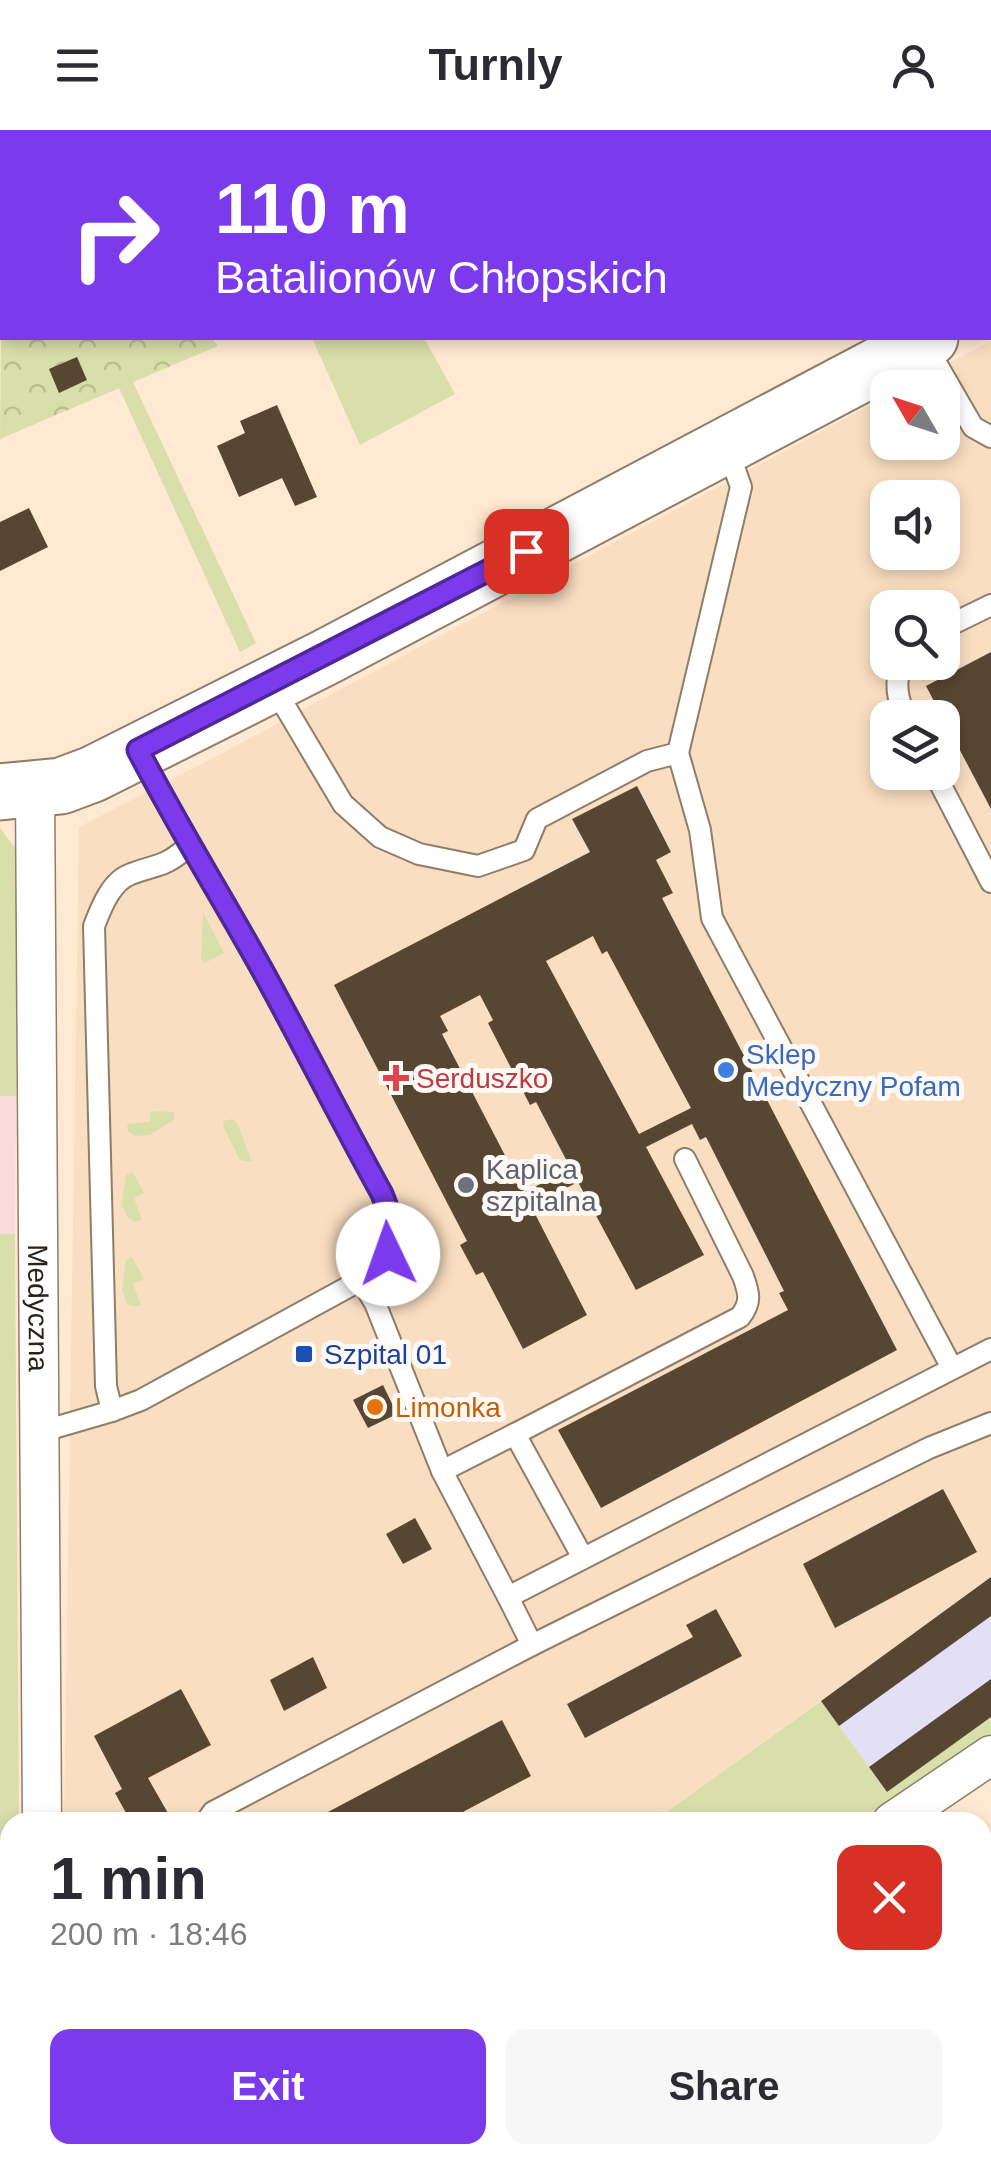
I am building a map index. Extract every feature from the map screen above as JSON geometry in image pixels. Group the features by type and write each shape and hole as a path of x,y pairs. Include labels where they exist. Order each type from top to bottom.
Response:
{"street":[{"path":"18,791 61,786 93,774 272,684 923,340"},
{"name":"Medyczna","path":"18,791 40,1432 42,1812"},
{"path":"907,1812 991,1755"}],"lane":[{"path":"926,340 972,427 991,437"},
{"path":"726,446 741,488 678,753 700,830 712,918 952,1368"},
{"path":"960,621 991,605"},
{"path":"272,684 344,804 380,838 419,854 478,866 524,850 537,819 648,761 678,753"},
{"path":"40,1432 141,1400 362,1280 388,1254 393,1236 390,1215 275,993 138,750"},
{"path":"943,790 991,882"},
{"path":"112,1411 106,1386 94,926 102,906 127,874 167,865 189,846"},
{"path":"442,1471 740,1317 748,1308 750,1296 744,1276 685,1159"},
{"path":"362,1280 442,1471 532,1644"},
{"path":"508,1597 991,1348"},
{"path":"213,1812 532,1644 928,1448 991,1423"},
{"path":"515,1434 584,1558"}],"shaded area":[{"path":"991,341 991,1577 667,1812 64,1812 79,827 870,405 870,460 960,460 960,370 936,370"},
{"path":"0,1096 16,1096 15,1234 0,1234"},
{"path":"991,1577 991,1717 887,1792 821,1701"}],"green space":[{"path":"1,340 214,340 218,346 0,439"},
{"path":"313,340 425,340 455,394 360,445"},
{"path":"133,382 256,643 240,652 119,388"},
{"path":"0,828 19,853 16,1096 0,1096"},
{"path":"203,912 224,953 205,963 201,959"},
{"path":"151,1111 174,1112 175,1119 150,1135 135,1136 128,1131 127,1124 150,1122"},
{"path":"232,1119 252,1162 240,1160 223,1126 224,1121"},
{"path":"133,1172 144,1193 134,1198 142,1220 135,1222 128,1218 122,1204 126,1175"},
{"path":"0,1234 15,1234 19,1812 0,1812"},
{"path":"132,1257 144,1279 133,1284 141,1305 135,1307 127,1304 122,1289 126,1260"},
{"path":"821,1701 887,1792 991,1717 991,1741 888,1812 667,1812"}],"building":[{"path":"77,357 87,380 59,393 49,369"},
{"path":"277,405 317,497 295,506 282,478 239,497 217,446 245,433 240,421"},
{"path":"29,508 48,547 0,571 0,522"},
{"path":"991,652 991,809 960,750 960,700 933,700 926,686 937,680 960,680 960,668"},
{"path":"637,786 671,852 656,860 673,893 662,898 897,1350 601,1508 558,1430 788,1310 779,1293 784,1291 706,1137 700,1140 692,1124 646,1147 704,1255 636,1290 578,1182 531,1206 587,1315 523,1349 483,1272 476,1275 460,1245 467,1241 334,985 590,852 572,819","holes":["593,936 602,954 607,951 691,1108 639,1134 546,961","480,995 493,1020 488,1023 530,1105 536,1102 571,1169 524,1192 442,1034 448,1031 440,1016"]},
{"name":"Limonka","path":"383,1385 397,1414 368,1428 353,1400"},
{"path":"943,1489 977,1552 835,1628 803,1564"},
{"path":"415,1518 432,1549 403,1564 386,1534"},
{"path":"991,1577 991,1616 839,1726 821,1701"},
{"path":"716,1609 742,1656 585,1738 567,1704 693,1637 686,1625"},
{"path":"313,1657 327,1688 284,1711 270,1680"},
{"path":"991,1679 991,1717 887,1792 869,1767"},
{"path":"181,1689 211,1745 148,1778 167,1812 125,1812 115,1793 122,1789 94,1736"},
{"path":"502,1720 531,1776 463,1812 328,1812"}],"place":[{"name":"Sklep Medyczny Pofam","path":"726,1070"},
{"name":"Serduszko","path":"396,1078"},
{"name":"Kaplica szpitalna","path":"466,1185"},
{"name":"Szpital 01","path":"304,1354"},
{"name":"Limonka","path":"375,1407"}],"route":[{"path":"388,1254 393,1236 382,1194 275,993 138,750 526,551"}]}
